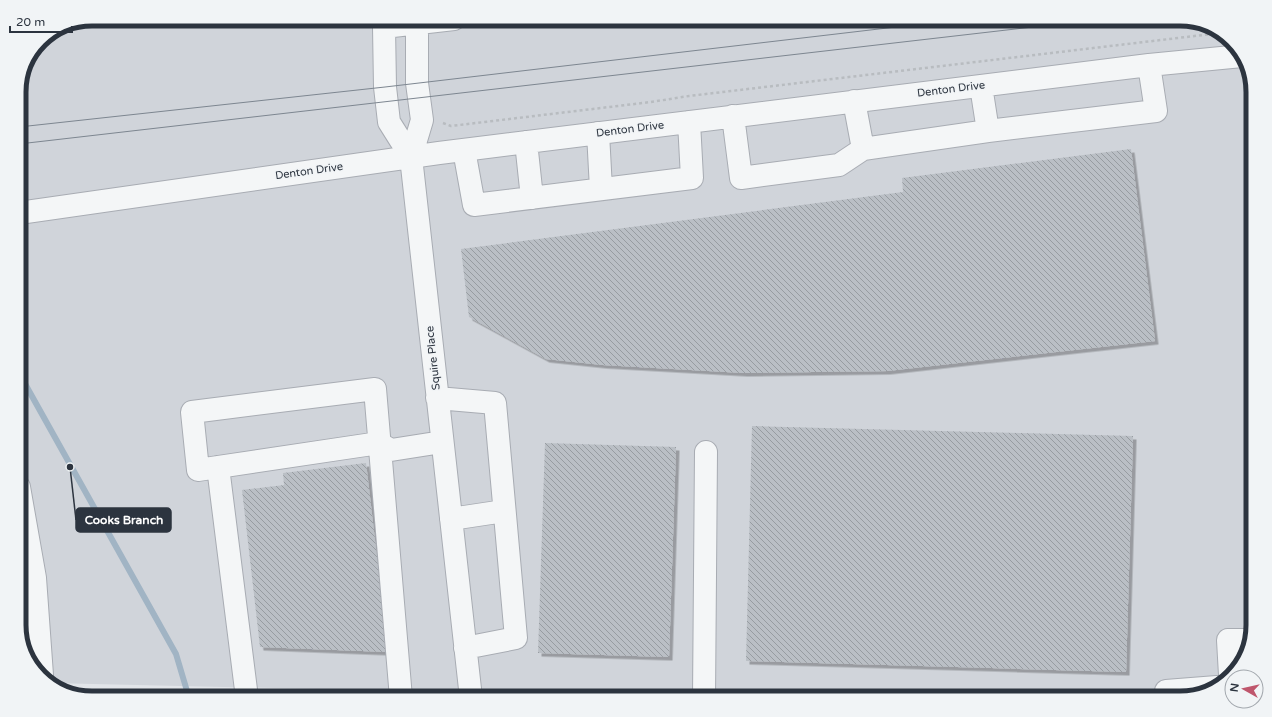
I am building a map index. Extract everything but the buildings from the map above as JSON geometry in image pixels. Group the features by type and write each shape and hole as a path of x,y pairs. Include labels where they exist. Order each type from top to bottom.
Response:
{"street":[{"path":"385,26 386,87 390,122 410,157"},
{"name":"Squire Place","path":"416,26 417,83 422,120 410,157 470,691"},
{"name":"Denton Drive","path":"26,212 410,157 526,142 1149,65 1235,57"},
{"path":"734,116 741,178 839,165 863,149 988,131 1156,111 1149,65"},
{"path":"981,86 988,131"},
{"path":"854,101 863,149"},
{"path":"464,150 474,205 532,198 692,178 689,122"},
{"path":"598,133 601,189"},
{"path":"526,142 532,198"},
{"path":"399,691 379,443 375,390 192,412 198,470 379,443 391,450 442,442"},
{"path":"437,398 495,403 516,638 465,648"},
{"path":"704,691 706,452"},
{"path":"218,467 246,691"},
{"path":"451,519 504,511"},
{"path":"26,527 35,578 41,667"},
{"path":"1230,668 1228,640 1244,640"},
{"path":"1166,691 1198,688"}],"path":[{"path":"437,121 451,126 645,103 689,96 1211,34"}],"shaded area":[{"path":"92,26 1180,26 1197,28 1213,35 1235,56 1242,71 1246,88 1246,624 1244,642 1237,658 1229,669 1224,669 1224,674 1205,686 1197,689 1180,691 405,691 59,682 45,672 35,658 28,642 26,629 26,88 28,75 33,63 40,52 59,35 71,30"}],"waterway":[{"path":"26,386 176,654 187,691"}],"tram line":[{"path":"26,126 385,87 904,26"},
{"path":"26,143 1041,26"}],"place":[{"name":"Cooks Branch","path":"70,467"}]}
